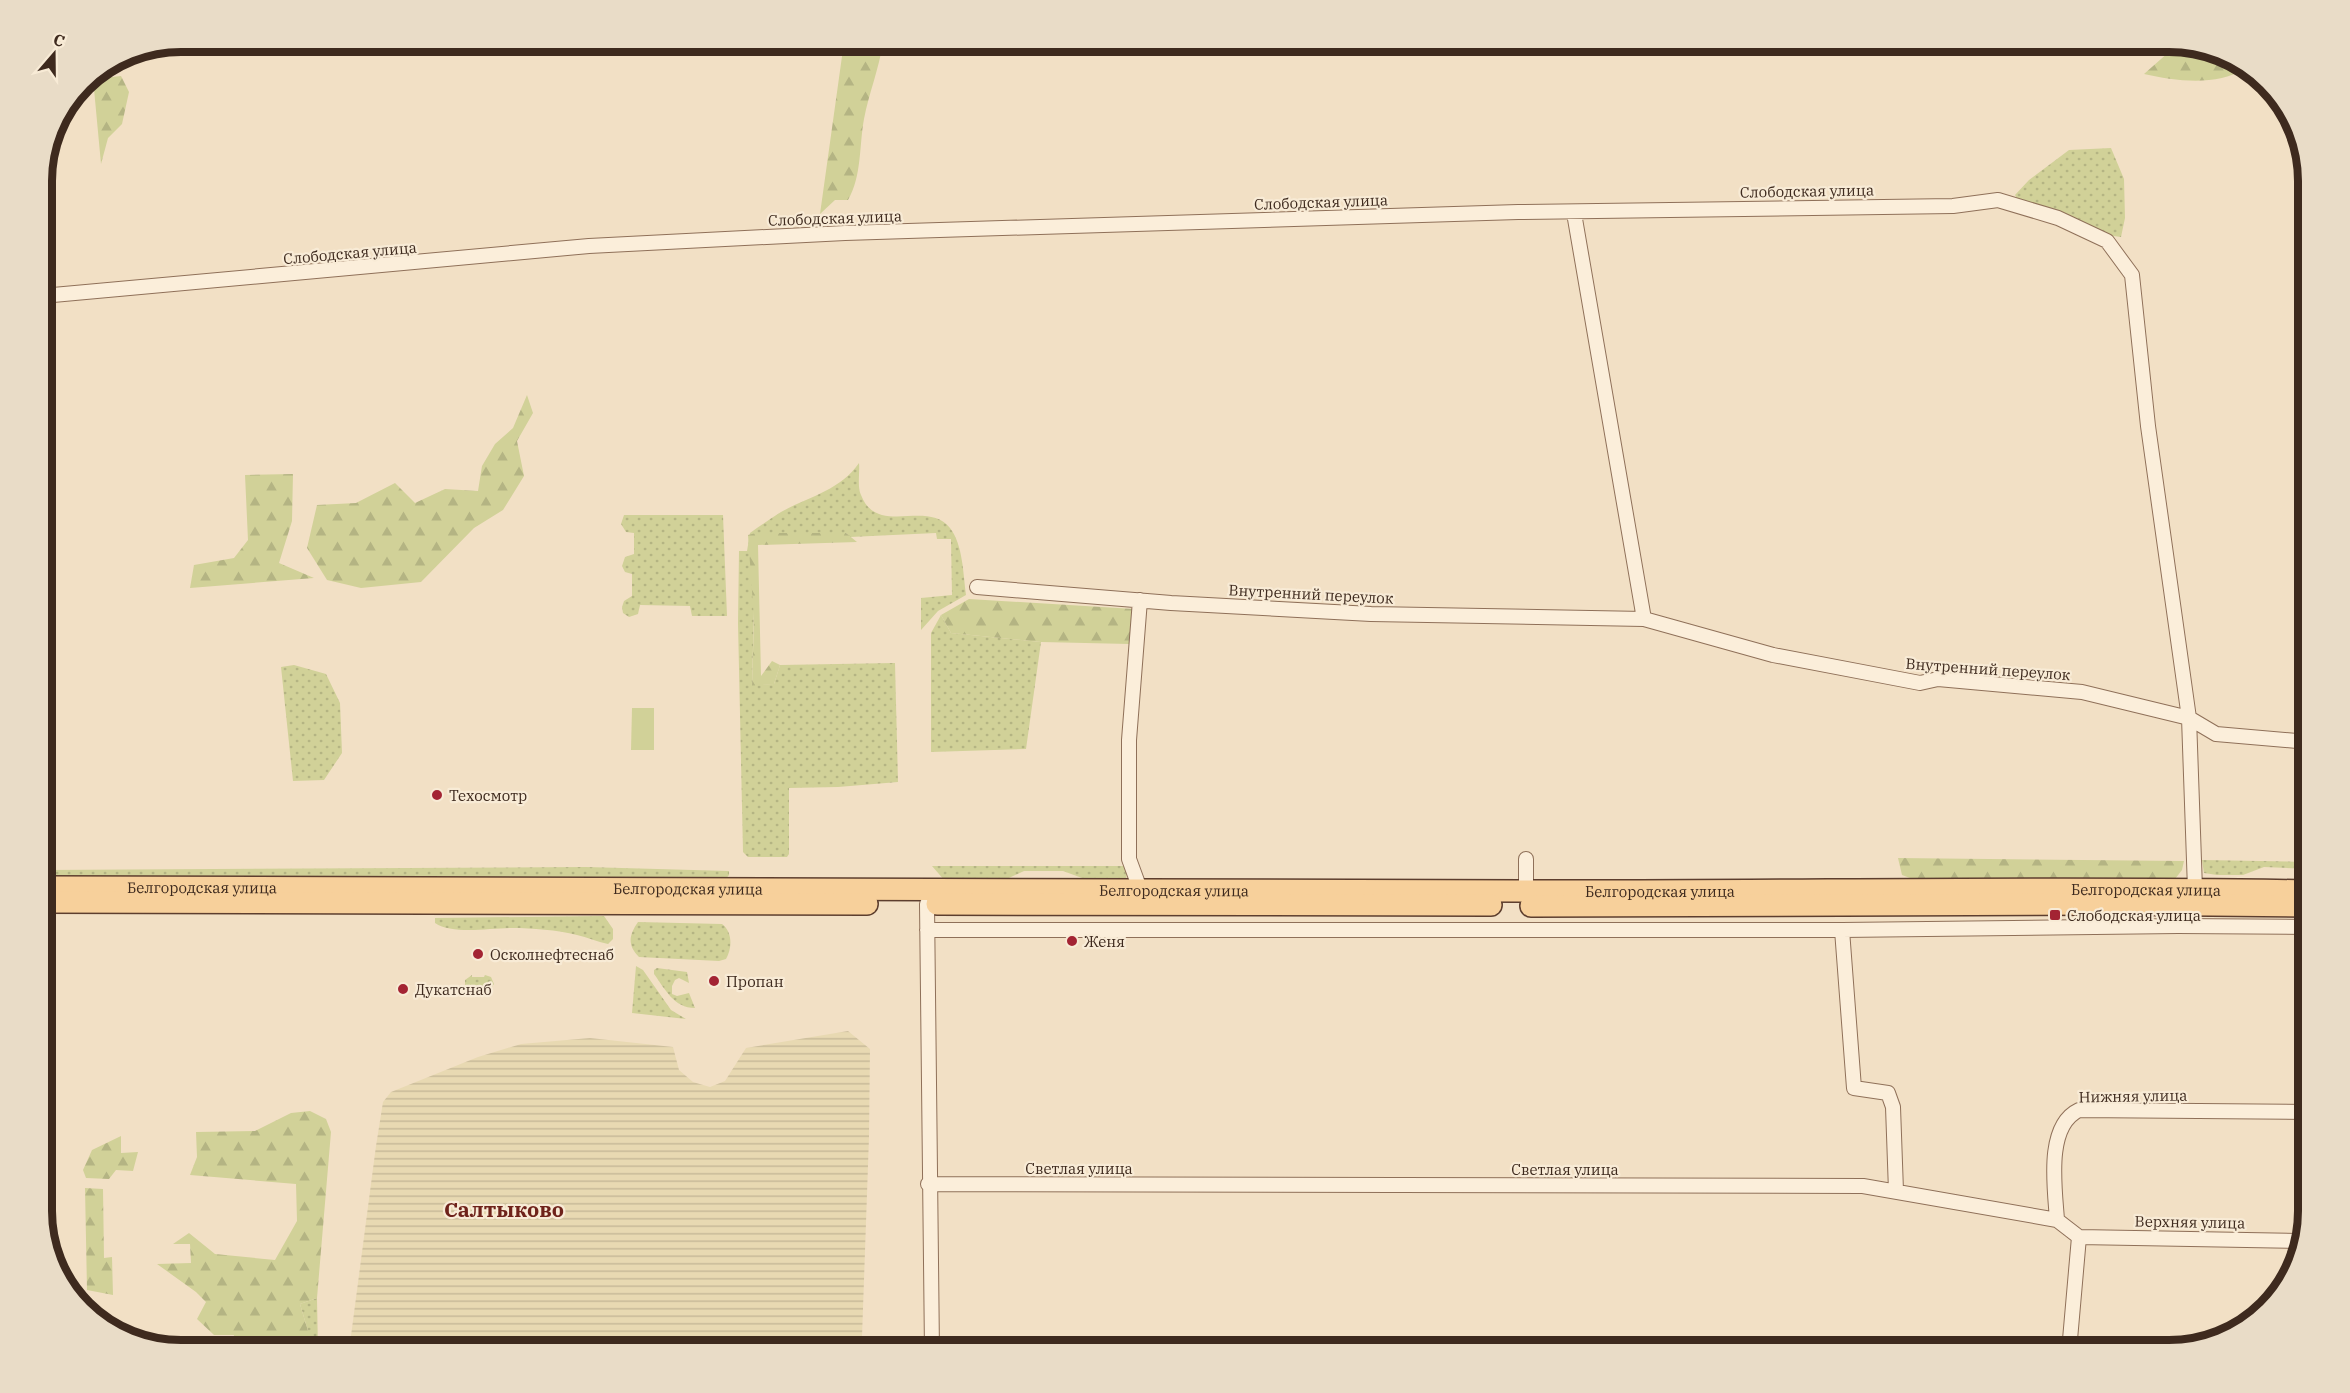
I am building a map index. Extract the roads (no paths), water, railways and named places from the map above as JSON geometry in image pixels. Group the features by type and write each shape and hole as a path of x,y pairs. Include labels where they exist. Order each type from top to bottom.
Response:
{"main road":[{"name":"Белгородская улица","path":"53,887 1140,889 1527,898 2298,906"},
{"name":"Белгородская улица","path":"53,902 927,904 2195,889 2298,891"}],"street":[{"name":"Слободская улица","path":"53,295 611,245 856,233 1506,213 1953,206 1998,200 2058,218 2107,241 2132,275 2148,426 2189,718 2195,889"},
{"path":"1575,213 1644,619"},
{"name":"Внутренний переулок","path":"977,587 1140,600 1371,614 1644,619 1773,655 1920,683 1938,679 2082,692 2189,718"},
{"path":"1140,600 1129,740 1129,859 1140,889"},
{"path":"2189,718 2216,734 2298,741"},
{"path":"1526,858 1527,930"},
{"path":"927,904 928,1184 932,1340"},
{"path":"2178,905 2178,926"},
{"path":"927,930 1842,930 2298,927"},
{"path":"1842,930 1854,1088 1888,1093 1893,1107 1896,1191"},
{"name":"Нижняя улица","path":"2057,1220 2053,1168 2061,1125 2069,1114 2079,1110 2298,1113"},
{"name":"Светлая улица","path":"928,1184 1863,1186 2057,1220 2079,1237"},
{"path":"2070,1340 2079,1237"},
{"name":"Верхняя улица","path":"2079,1237 2294,1241"}],"place":[{"name":"Техосмотр","path":"437,795"},
{"name":"Слободская улица","path":"2055,915"},
{"name":"Женя","path":"1072,941"},
{"name":"Осколнефтеснаб","path":"478,954"},
{"name":"Пропан","path":"714,981"},
{"name":"Дукатснаб","path":"403,989"}],"district":[{"name":"Салтыково","path":"504,1209"}]}
